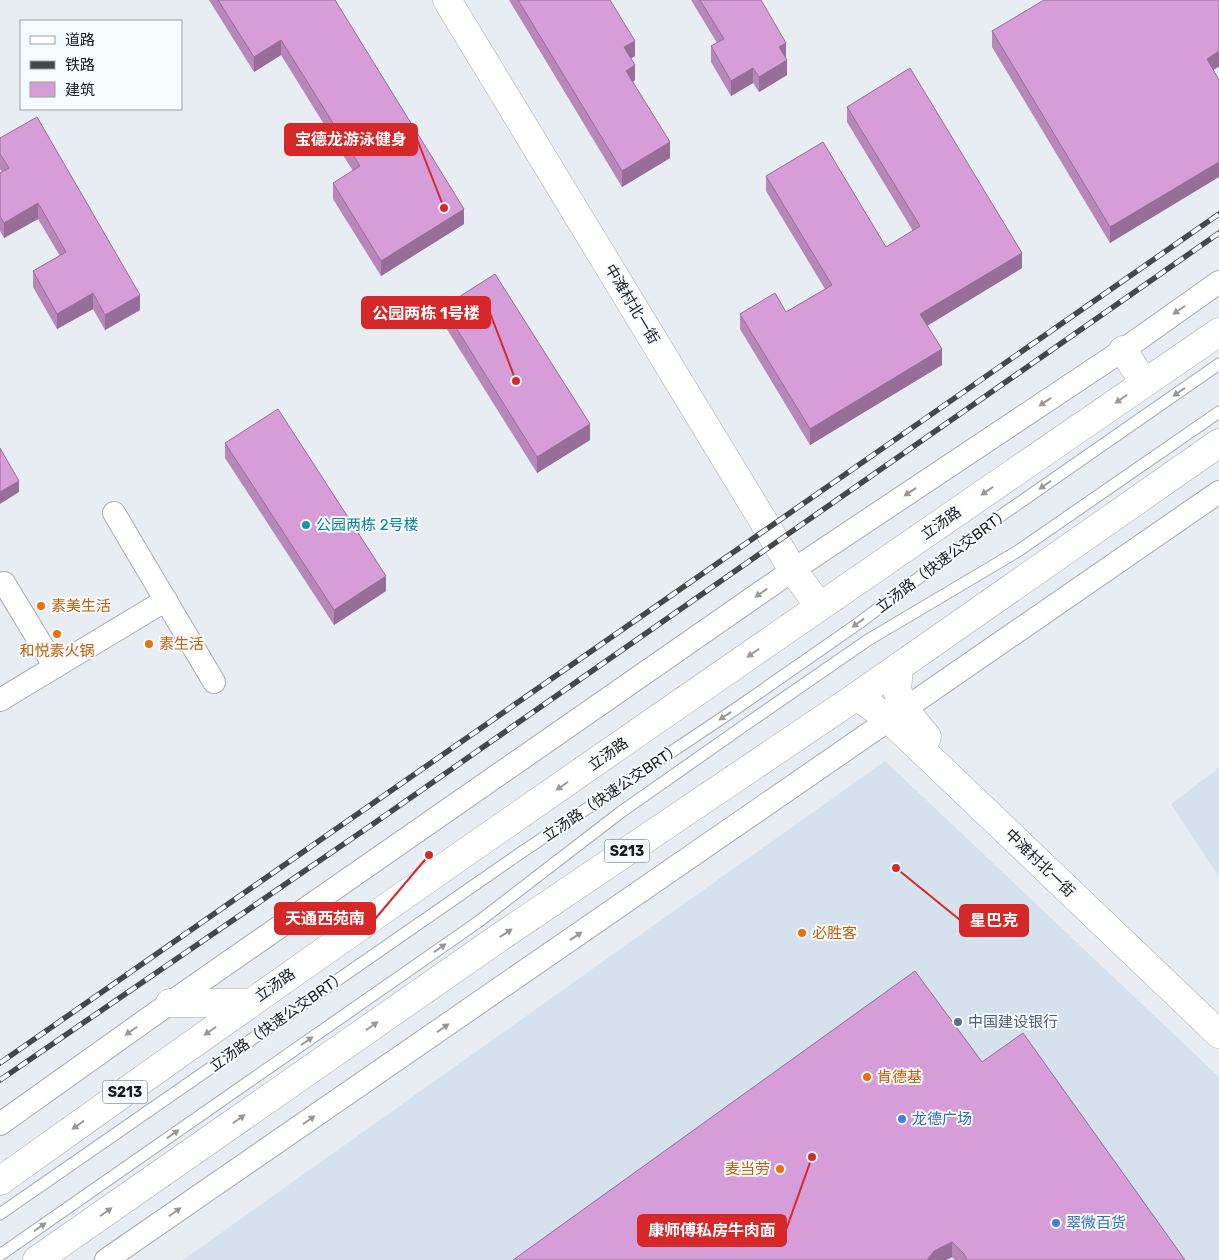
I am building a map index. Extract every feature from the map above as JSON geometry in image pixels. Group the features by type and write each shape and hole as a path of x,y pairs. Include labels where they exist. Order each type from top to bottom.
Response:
{"main road":[{"name":"中滩村北一街","path":"447,0 793,570 819,606"},
{"name":"立汤路","path":"0,1180 250,1002 819,606 1219,332"},
{"path":"1123,350 1144,383"},
{"name":"S213","path":"37,1260 503,935 857,696 1219,443"},
{"name":"中滩村北一街","path":"899,667 897,715 1219,1034"},
{"name":"中滩村北一街","path":"857,696 897,715 922,732 1219,1012"},
{"path":"170,1003 250,1002"}],"street":[{"path":"0,1124 170,1003 793,570 1123,350 1219,282"},
{"name":"S213","path":"106,1260 1219,492"},
{"path":"114,513 214,682"},
{"path":"4,583 55,667"},
{"path":"0,700 166,600"}],"lane":[{"name":"立汤路（快速公交BRT）","path":"0,1214 522,852 742,704 859,622 999,517 1219,364"},
{"name":"立汤路（快速公交BRT）","path":"0,1255 478,922 621,812 794,691 868,640 1018,551 1219,412"}],"shaded area":[{"name":"龙德广场","path":"885,761 1219,1077 1219,1260 183,1260"},
{"path":"1219,768 1219,877 1171,804"}],"building":[{"path":"218,0 335,0 464,209 381,261 333,183 360,166 281,40 254,57"},
{"path":"518,0 610,0 635,41 624,47 635,65 626,71 670,142 622,171"},
{"path":"700,0 761,0 786,43 779,47 787,60 759,77 753,68 731,81 711,46 724,39"},
{"path":"1044,0 1219,0 1219,51 1207,59 1219,80 1219,162 1110,227 992,31"},
{"path":"910,68 1022,253 920,314 942,349 810,429 740,314 775,293 786,312 832,285 766,176 823,142 886,247 920,226 847,107"},
{"path":"37,117 140,295 105,315 93,293 57,314 33,271 66,252 38,203 4,223 0,216 0,173 9,168 0,154 0,138"},
{"path":"495,274 590,424 537,457 443,307"},
{"name":"公园两栋 2号楼","path":"278,409 386,576 334,610 225,443"},
{"path":"0,448 19,481 0,492"},
{"name":"龙德广场","path":"915,971 982,1062 1023,1033 1185,1260 967,1260 964,1254 952,1242 934,1251 927,1260 513,1260"}],"railway":[{"path":"0,1063 1219,214"},
{"path":"0,1080 373,824 1219,233"}],"place":[{"name":"宝德龙游泳健身","path":"444,208"},
{"name":"公园两栋 1号楼","path":"516,381"},
{"name":"公园两栋 2号楼","path":"306,525"},
{"name":"素美生活","path":"41,606"},
{"name":"和悦素火锅","path":"57,634"},
{"name":"素生活","path":"149,644"},
{"name":"天通西苑南","path":"429,855"},
{"name":"星巴克","path":"896,868"},
{"name":"必胜客","path":"802,933"},
{"name":"中国建设银行","path":"958,1022"},
{"name":"肯德基","path":"867,1077"},
{"name":"龙德广场","path":"902,1119"},
{"name":"康师傅私房牛肉面","path":"812,1157"},
{"name":"麦当劳","path":"780,1169"},
{"name":"翠微百货","path":"1056,1223"}]}
